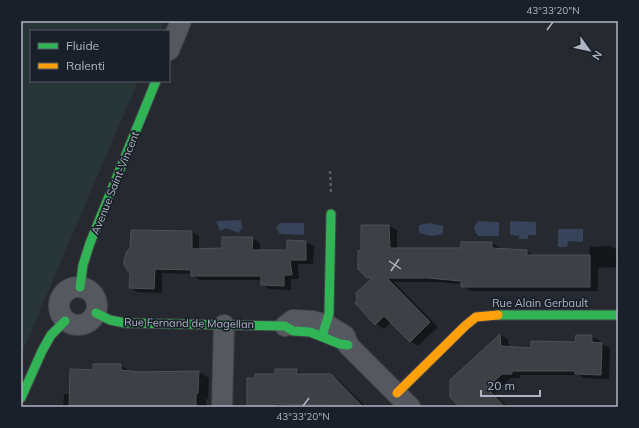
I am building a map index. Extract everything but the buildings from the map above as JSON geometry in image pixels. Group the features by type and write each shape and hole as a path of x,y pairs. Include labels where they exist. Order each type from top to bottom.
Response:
{"street":[{"path":"170,48 181,21"},
{"name":"Avenue Saint-Vincent","path":"80,287 83,265 90,243 156,82"},
{"path":"325,330 330,300 331,214"},
{"path":"80,287 91,292 94,296 97,302 96,313 93,318 83,325 77,326 65,321 58,311 60,298 68,289 80,287"},
{"name":"Rue Fernand de Magellan","path":"96,313 110,320 126,323 285,326 293,320 312,321 325,330 344,336 348,345 410,407"},
{"name":"Rue Alain Gerbault","path":"397,393 476,317 490,315 618,315"},
{"path":"21,398 42,351 51,335 65,321"},
{"path":"222,407 224,325"}],"shaded area":[{"path":"21,21 164,21 160,30 30,30 30,82 138,82 21,355"}],"water":[{"path":"241,220 242,227 239,233 226,228 220,231 216,221"},
{"path":"478,221 499,222 499,236 478,236 474,227"},
{"path":"510,221 536,222 536,235 528,235 528,239 519,239 519,236 510,235"},
{"path":"280,223 304,223 304,235 280,234 276,228"},
{"path":"430,223 443,226 443,234 431,236 419,233 419,225"},
{"path":"558,229 583,229 583,242 568,241 567,247 558,247"}],"traffic: fast":[{"path":"80,287 83,265 90,243 156,82"},
{"path":"322,336 329,314 331,214"},
{"path":"96,313 110,320 125,323 285,326 293,331 310,332 340,344 348,345"},
{"path":"498,315 618,315"},
{"path":"21,398 42,351 51,335 65,321"}],"traffic: slow":[{"path":"397,393 476,317 498,315"}]}
